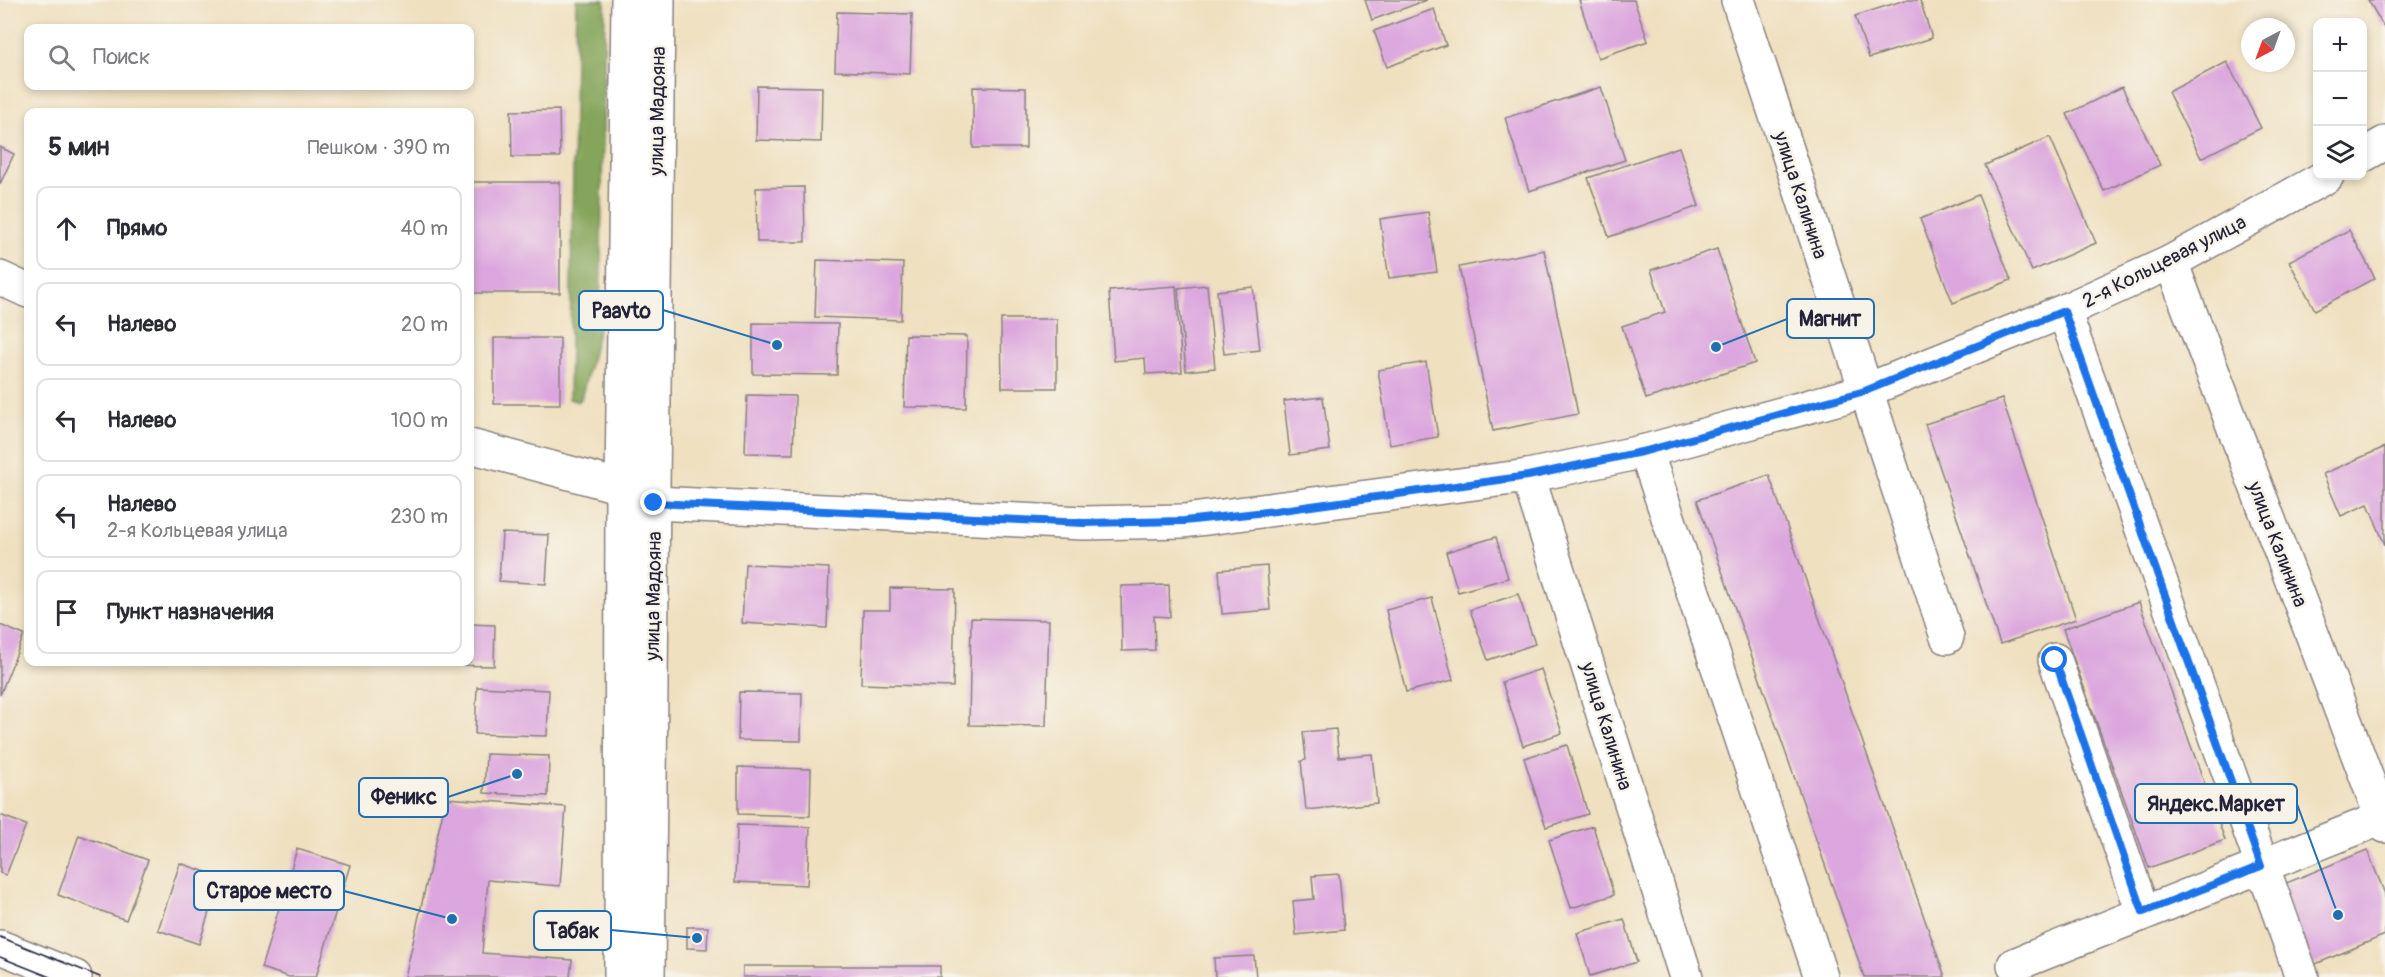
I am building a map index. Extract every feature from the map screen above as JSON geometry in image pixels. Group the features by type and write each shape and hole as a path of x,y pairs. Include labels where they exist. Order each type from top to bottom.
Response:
{"street":[{"name":"улица Мадояна","path":"621,977 622,488 628,0"},
{"name":"улица Мадояна","path":"648,977 658,0"},
{"name":"улица Калинина","path":"1738,0 1947,637"},
{"path":"2367,153 2385,143"},
{"name":"2-я Кольцевая улица","path":"654,503 1084,523 1184,521 1528,476 1646,451 1865,391 2064,311 2171,262 2320,180"},
{"name":"улица Калинина","path":"2171,262 2383,822"},
{"path":"0,278 24,289"},
{"path":"2064,311 2302,977"},
{"path":"474,447 622,488"},
{"path":"1646,451 1821,977"},
{"name":"улица Калинина","path":"1528,476 1686,977"},
{"path":"2055,660 2143,912"},
{"path":"2014,965 2261,866 2383,822"},
{"path":"0,947 75,977"}],"green space":[{"path":"576,0 605,0 600,324 581,399 578,402 569,399"}],"building":[{"path":"1365,0 1427,0 1372,20"},
{"path":"1579,0 1634,0 1648,41 1598,58"},
{"path":"1905,0 1920,0 1932,38 1869,58 1855,16"},
{"path":"2368,0 2385,0 2385,29"},
{"path":"1434,9 1446,45 1387,67 1374,31"},
{"path":"837,12 912,14 910,74 835,71"},
{"path":"2227,62 2261,128 2201,158 2168,92"},
{"path":"757,86 822,87 821,142 756,140"},
{"path":"973,87 1026,88 1026,148 973,148"},
{"path":"1601,87 1625,160 1529,191 1505,118"},
{"path":"2122,87 2160,165 2104,191 2067,114"},
{"path":"559,110 560,157 512,157 511,111"},
{"path":"2050,137 2096,243 2032,271 1985,165"},
{"path":"0,147 14,154 0,184"},
{"path":"1679,147 1699,206 1609,237 1588,178"},
{"path":"474,182 560,182 560,293 474,293"},
{"path":"804,187 805,242 757,242 756,188"},
{"path":"1978,195 2011,280 1953,303 1920,219"},
{"path":"1428,212 1437,272 1389,278 1380,219"},
{"path":"2349,230 2375,278 2315,310 2289,261"},
{"path":"1717,249 1755,363 1646,399 1622,326 1665,312 1651,270"},
{"path":"1544,250 1578,414 1493,431 1459,267"},
{"path":"817,260 903,263 901,320 815,317"},
{"path":"1207,285 1215,368 1186,371 1178,288"},
{"path":"1176,286 1182,372 1146,374 1145,358 1114,361 1109,291"},
{"path":"1253,287 1260,350 1224,354 1217,291"},
{"path":"1001,319 1057,319 1057,388 1002,388"},
{"path":"753,323 838,324 837,375 753,374"},
{"path":"906,335 967,336 966,408 904,407"},
{"path":"494,338 560,338 560,404 494,404"},
{"path":"1426,362 1438,437 1390,445 1378,370"},
{"path":"747,395 795,396 793,454 745,453"},
{"path":"1323,397 1330,450 1290,455 1284,401"},
{"path":"2002,399 2076,619 2000,644 1925,424"},
{"path":"2385,447 2385,545 2368,504 2341,516 2323,474"},
{"path":"1769,475 1945,977 1864,977 1697,500"},
{"path":"502,533 549,535 546,584 499,581"},
{"path":"1496,537 1508,578 1458,592 1446,552"},
{"path":"745,564 829,568 827,628 742,623"},
{"path":"1267,566 1270,610 1222,614 1219,570"},
{"path":"1169,585 1170,617 1154,616 1155,650 1122,651 1121,586"},
{"path":"890,588 955,589 953,687 861,684 863,610 890,610"},
{"path":"1518,594 1535,644 1488,660 1470,610"},
{"path":"1432,598 1453,680 1406,692 1386,610"},
{"path":"2139,602 2225,840 2149,868 2063,629"},
{"path":"971,618 1049,620 1046,726 969,725"},
{"path":"474,624 495,625 494,666 474,666"},
{"path":"0,625 24,635 0,695"},
{"path":"1541,669 1562,733 1523,746 1502,682"},
{"path":"477,687 549,690 547,736 475,734"},
{"path":"739,692 802,693 801,741 738,740"},
{"path":"1336,729 1339,757 1372,754 1377,803 1306,810 1301,761 1306,760 1303,732"},
{"path":"1567,745 1588,814 1546,827 1524,758"},
{"path":"486,754 549,756 548,796 484,793"},
{"path":"738,767 811,769 810,816 738,814"},
{"path":"446,798 566,807 560,886 488,880 482,953 572,960 570,977 405,977"},
{"path":"0,815 26,825 6,875 0,873"},
{"path":"737,825 810,827 807,885 735,882"},
{"path":"1593,826 1614,895 1571,908 1549,840"},
{"path":"79,835 148,860 126,920 58,895"},
{"path":"297,849 350,865 316,977 289,977 261,968"},
{"path":"2367,850 2385,894 2385,935 2311,966 2279,886"},
{"path":"180,863 220,877 199,944 158,930"},
{"path":"1339,874 1344,930 1296,935 1293,901 1314,899 1312,876"},
{"path":"1624,919 1637,962 1590,976 1577,933"},
{"path":"687,927 708,927 707,949 687,948"},
{"path":"1254,956 1256,977 1215,977 1214,958"},
{"path":"743,966 940,966 940,977 743,977"}],"tram line":[{"path":"0,937 100,977"},
{"path":"0,957 50,977"}],"place":[{"name":"Paavto","path":"777,345"},
{"name":"Магнит","path":"1716,347"},
{"name":"Феникс","path":"517,774"},
{"name":"Яндекс.Маркет","path":"2338,915"},
{"name":"Старое место","path":"452,919"},
{"name":"Табак","path":"697,938"}],"route":[{"path":"654,503 1084,523 1184,521 1275,511 1528,476 1646,451 1865,391 2064,311 2261,866 2143,912 2055,660"}]}
